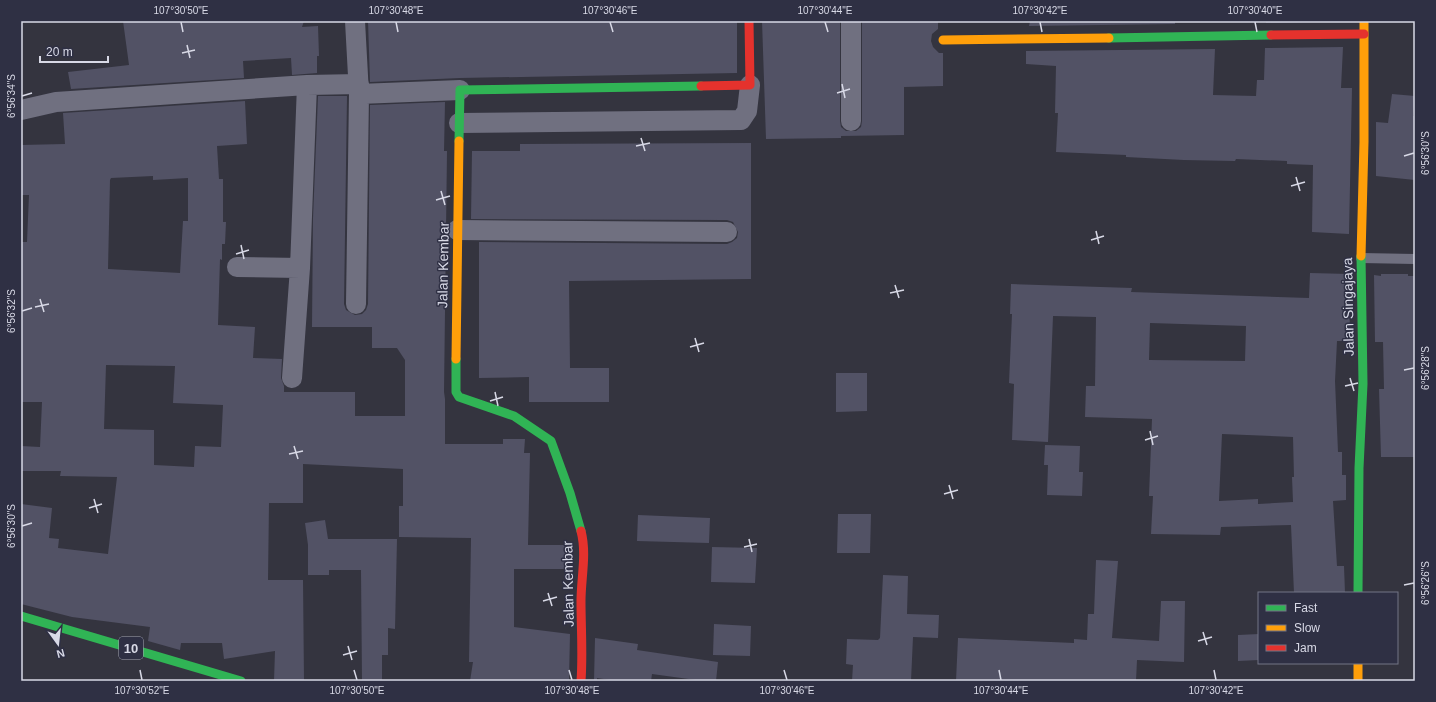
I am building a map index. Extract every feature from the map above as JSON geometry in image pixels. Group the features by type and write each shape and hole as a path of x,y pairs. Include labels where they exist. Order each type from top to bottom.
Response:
{"main road":[{"path":"460,90 750,85 749,21"},
{"name":"Jalan Singajaya","path":"1358,592 1359,468 1362,384 1361,258 1364,142 1364,21"},
{"path":"943,40 1364,34"},
{"name":"Jalan Kembar","path":"460,90 456,392 459,397 514,416 551,441 570,493 584,543 581,602 583,659 581,681"},
{"name":"10","path":"21,616 241,681"},
{"path":"1358,664 1358,681"}],"street":[{"path":"356,21 358,89 356,304"},
{"path":"851,21 851,121"},
{"path":"292,378 300,268 307,85"},
{"path":"21,110 56,102 307,85 358,89 460,90"},
{"path":"460,123 741,120 747,111 750,85"},
{"path":"457,230 727,232"},
{"path":"237,267 300,268"}],"lane":[{"path":"1361,258 1415,259"}],"building":[{"path":"123,21 304,21 302,27 318,26 319,56 317,56 317,73 292,75 291,58 243,61 244,78 71,89 68,72 129,65"},
{"path":"368,21 737,21 737,73 460,78 370,82"},
{"path":"762,21 840,21 840,121 841,127 846,131 856,131 861,127 862,121 862,21 938,21 938,29 932,34 931,41 933,47 939,53 943,53 943,86 904,87 904,135 766,139"},
{"path":"1030,21 1175,21 1175,24 1029,26"},
{"path":"1266,21 1344,21 1266,23"},
{"path":"1343,47 1341,88 1352,88 1349,234 1312,232 1313,165 1287,164 1287,161 1236,159 1235,161 1184,160 1126,157 1126,155 1056,152 1058,113 1055,113 1056,66 1026,64 1026,51 1215,49 1213,95 1256,96 1257,80 1264,80 1265,48"},
{"path":"1392,94 1415,96 1413,116 1415,116 1415,180 1376,176 1376,122 1388,123"},
{"path":"318,96 347,96 344,304 346,310 355,315 362,314 366,310 368,304 370,105 445,102 444,151 447,151 444,392 445,444 503,444 503,439 525,439 524,453 530,453 528,545 571,545 570,569 514,569 514,627 570,634 569,681 470,681 473,662 469,662 471,538 399,537 399,506 403,506 403,469 303,464 303,503 269,503 268,580 303,580 304,681 274,681 275,651 224,659 222,643 181,643 180,650 148,641 150,627 72,617 21,604 21,504 52,508 49,538 59,539 58,548 108,554 117,477 60,476 61,471 21,471 21,446 40,447 42,402 21,402 21,242 27,242 29,195 21,195 21,145 65,144 63,113 245,101 247,144 217,146 219,179 223,179 223,222 226,222 225,244 222,244 222,260 220,259 218,325 255,327 253,358 282,359 281,378 284,386 284,392 355,392 355,416 405,416 405,360 397,348 372,348 372,327 312,327 313,218","holes":["153,176 153,180 188,178 188,221 183,221 180,273 108,269 110,180 111,178","106,365 175,366 173,403 223,405 221,447 195,446 194,467 154,465 154,430 104,429"]},
{"path":"751,143 751,279 569,281 570,368 609,368 609,402 529,402 529,377 479,378 479,242 727,244 737,238 738,232 733,222 727,220 471,219 472,151 520,151 520,144"},
{"path":"1310,273 1349,274 1350,341 1337,341 1335,381 1338,452 1342,452 1342,475 1346,475 1346,500 1333,501 1337,566 1344,566 1345,592 1294,592 1291,525 1221,527 1220,535 1151,534 1153,496 1149,496 1152,419 1085,417 1086,386 1095,386 1096,317 1053,316 1048,442 1012,440 1014,384 1009,383 1012,314 1010,314 1011,284 1132,288 1131,292 1309,298","holes":["1150,323 1246,326 1245,361 1149,360","1222,434 1293,437 1293,502 1258,504 1258,499 1219,501"]},
{"path":"1381,274 1408,274 1408,276 1415,276 1415,457 1381,457 1379,389 1384,389 1383,342 1375,342 1374,275 1381,276"},
{"path":"836,373 867,373 867,411 836,412"},
{"path":"1045,445 1080,446 1079,472 1083,472 1082,496 1047,495 1048,465 1044,465"},
{"path":"838,514 871,514 870,553 837,553"},
{"path":"638,515 710,518 709,543 637,541"},
{"path":"325,520 328,539 397,539 395,629 388,628 388,655 382,655 382,681 362,681 361,570 329,570 329,575 308,575 308,545 305,523"},
{"path":"712,547 757,548 755,583 711,582"},
{"path":"1096,560 1118,561 1112,638 1159,641 1161,601 1185,601 1184,662 1137,660 1136,681 956,681 958,638 1074,643 1074,639 1087,640 1088,614 1094,614"},
{"path":"883,575 908,576 907,614 939,615 938,638 913,637 911,681 852,681 853,665 846,664 847,639 878,640 880,638"},
{"path":"714,624 751,626 750,656 713,655"},
{"path":"1258,634 1258,660 1238,661 1238,635"},
{"path":"595,638 638,644 637,650 718,662 716,681 703,681 652,674 651,681 616,681 597,678 597,681 594,681"}],"traffic: fast":[{"path":"1109,38 1271,35"},
{"path":"459,141 460,90 701,86"},
{"path":"1358,592 1359,468 1363,384 1361,256"},
{"path":"456,359 456,392 459,397 514,416 551,441 570,493 581,531"},
{"path":"21,616 241,681"}],"traffic: slow":[{"path":"1361,256 1364,142 1364,21"},
{"path":"943,40 1109,38"},
{"path":"456,359 459,141"},
{"path":"1358,664 1358,681"}],"traffic: jam":[{"path":"701,86 750,85 749,21"},
{"path":"1271,35 1364,34"},
{"path":"581,531 584,548 581,601 581,681"}]}
